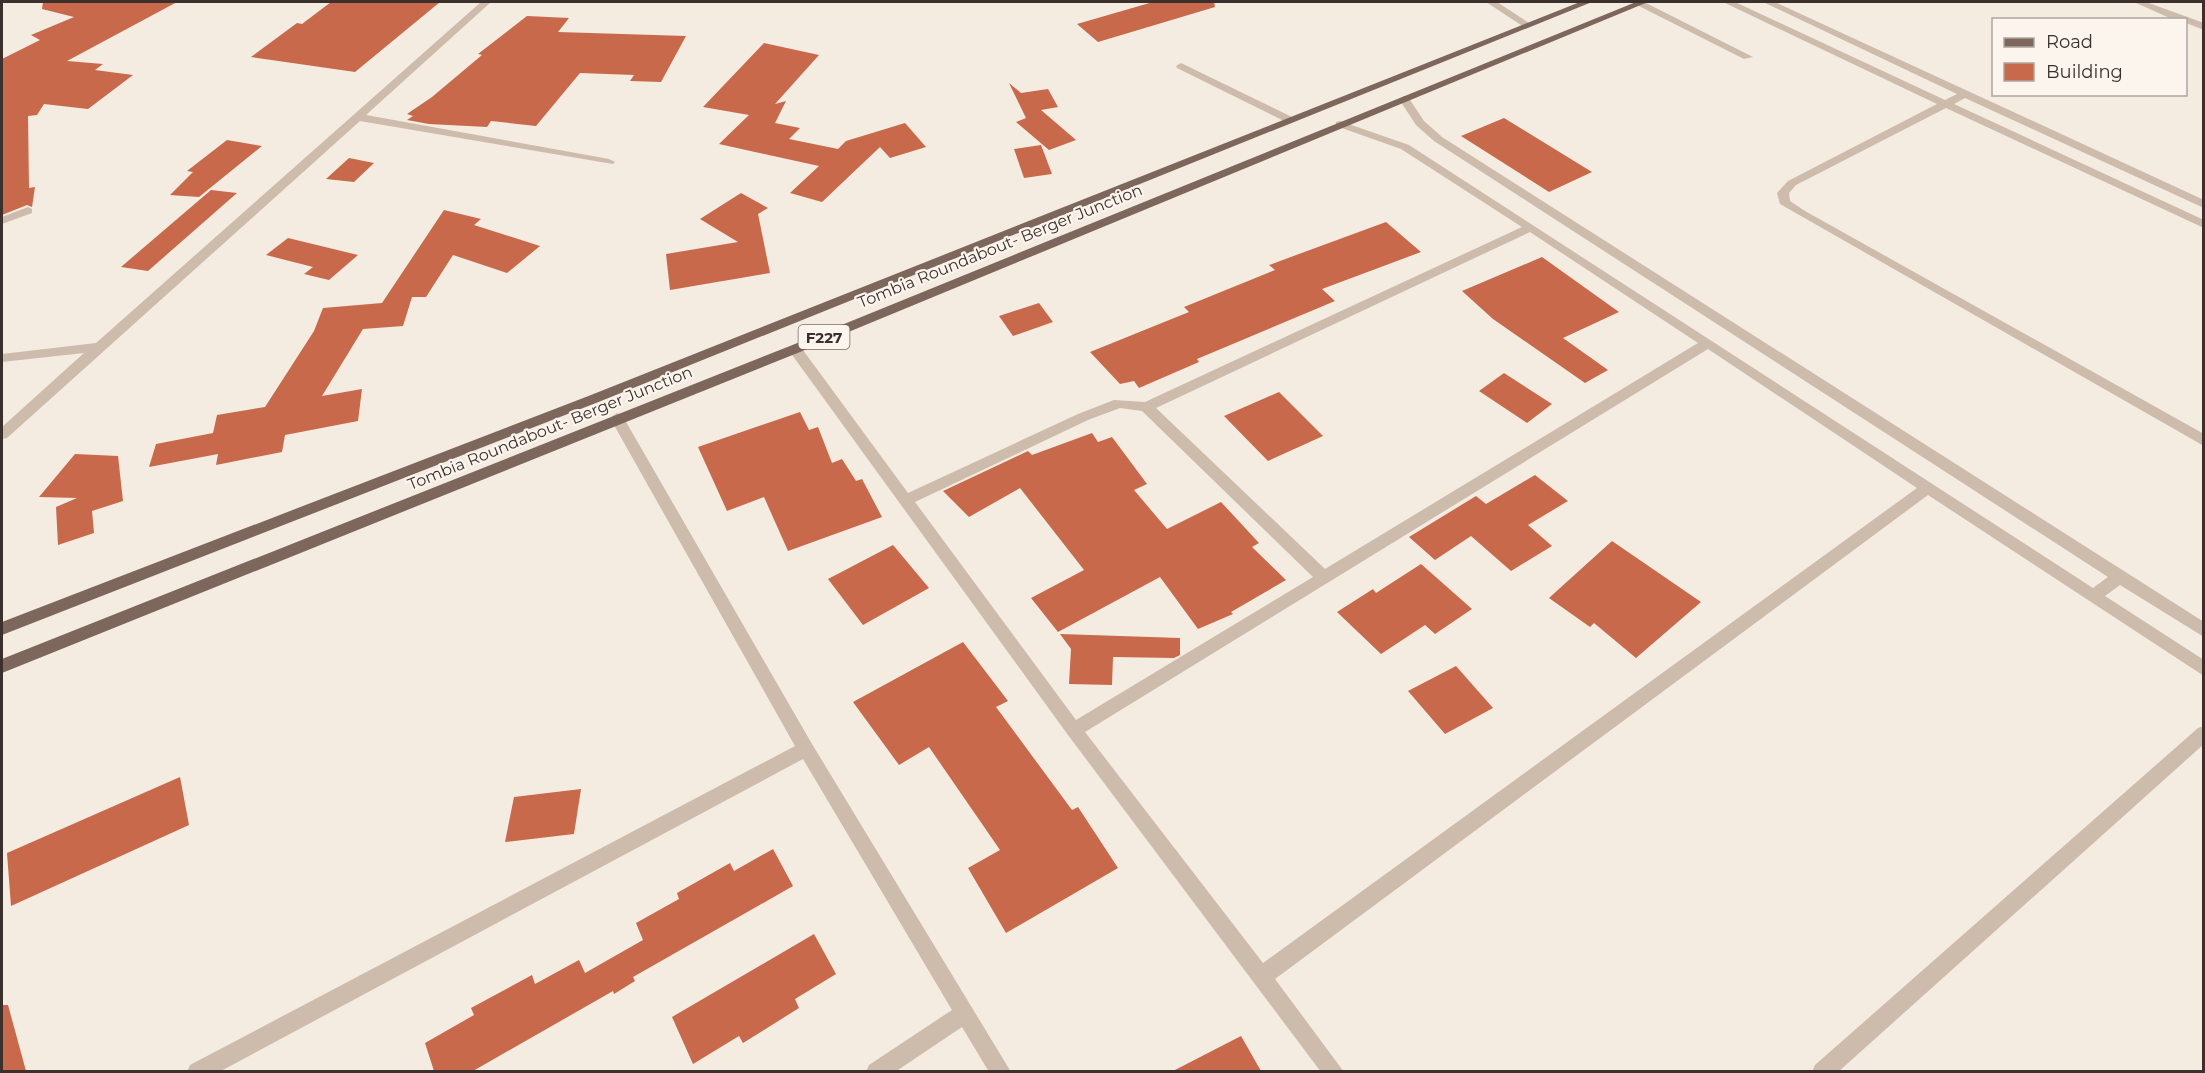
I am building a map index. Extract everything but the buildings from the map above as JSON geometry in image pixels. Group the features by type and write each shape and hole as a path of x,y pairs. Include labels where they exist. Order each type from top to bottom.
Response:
{"main road":[{"name":"Tombia Roundabout- Berger Junction","path":"2,629 596,398 1587,2"},
{"name":"Tombia Roundabout- Berger Junction","path":"2,666 617,418 795,349 1642,2"}],"street":[{"path":"2,434 486,2"},
{"path":"1491,2 1527,25"},
{"path":"1642,2 1748,57"},
{"path":"1728,2 2204,225"},
{"path":"1768,2 2204,205"},
{"path":"2139,2 2180,18"},
{"path":"2187,21 2204,27"},
{"path":"1181,66 1290,120"},
{"path":"1965,94 1792,183 1783,193 1784,201 1811,219 2204,441"},
{"path":"1404,99 1420,123 1438,139 2204,631"},
{"path":"358,117 609,162"},
{"path":"1340,124 1405,147 1929,487 2204,669"},
{"path":"2,221 28,211"},
{"path":"906,500 1110,406 1119,403 1146,407 1531,227"},
{"path":"1074,730 1322,576 1708,343"},
{"path":"2,358 99,347"},
{"path":"795,349 1074,730 1334,1071"},
{"path":"1146,407 1322,576"},
{"path":"617,418 806,749 1001,1071"},
{"path":"1261,977 1929,487"},
{"path":"2094,596 2120,576"},
{"path":"1822,1071 2204,733"},
{"path":"197,1071 806,749"},
{"path":"876,1071 965,1013"}]}
